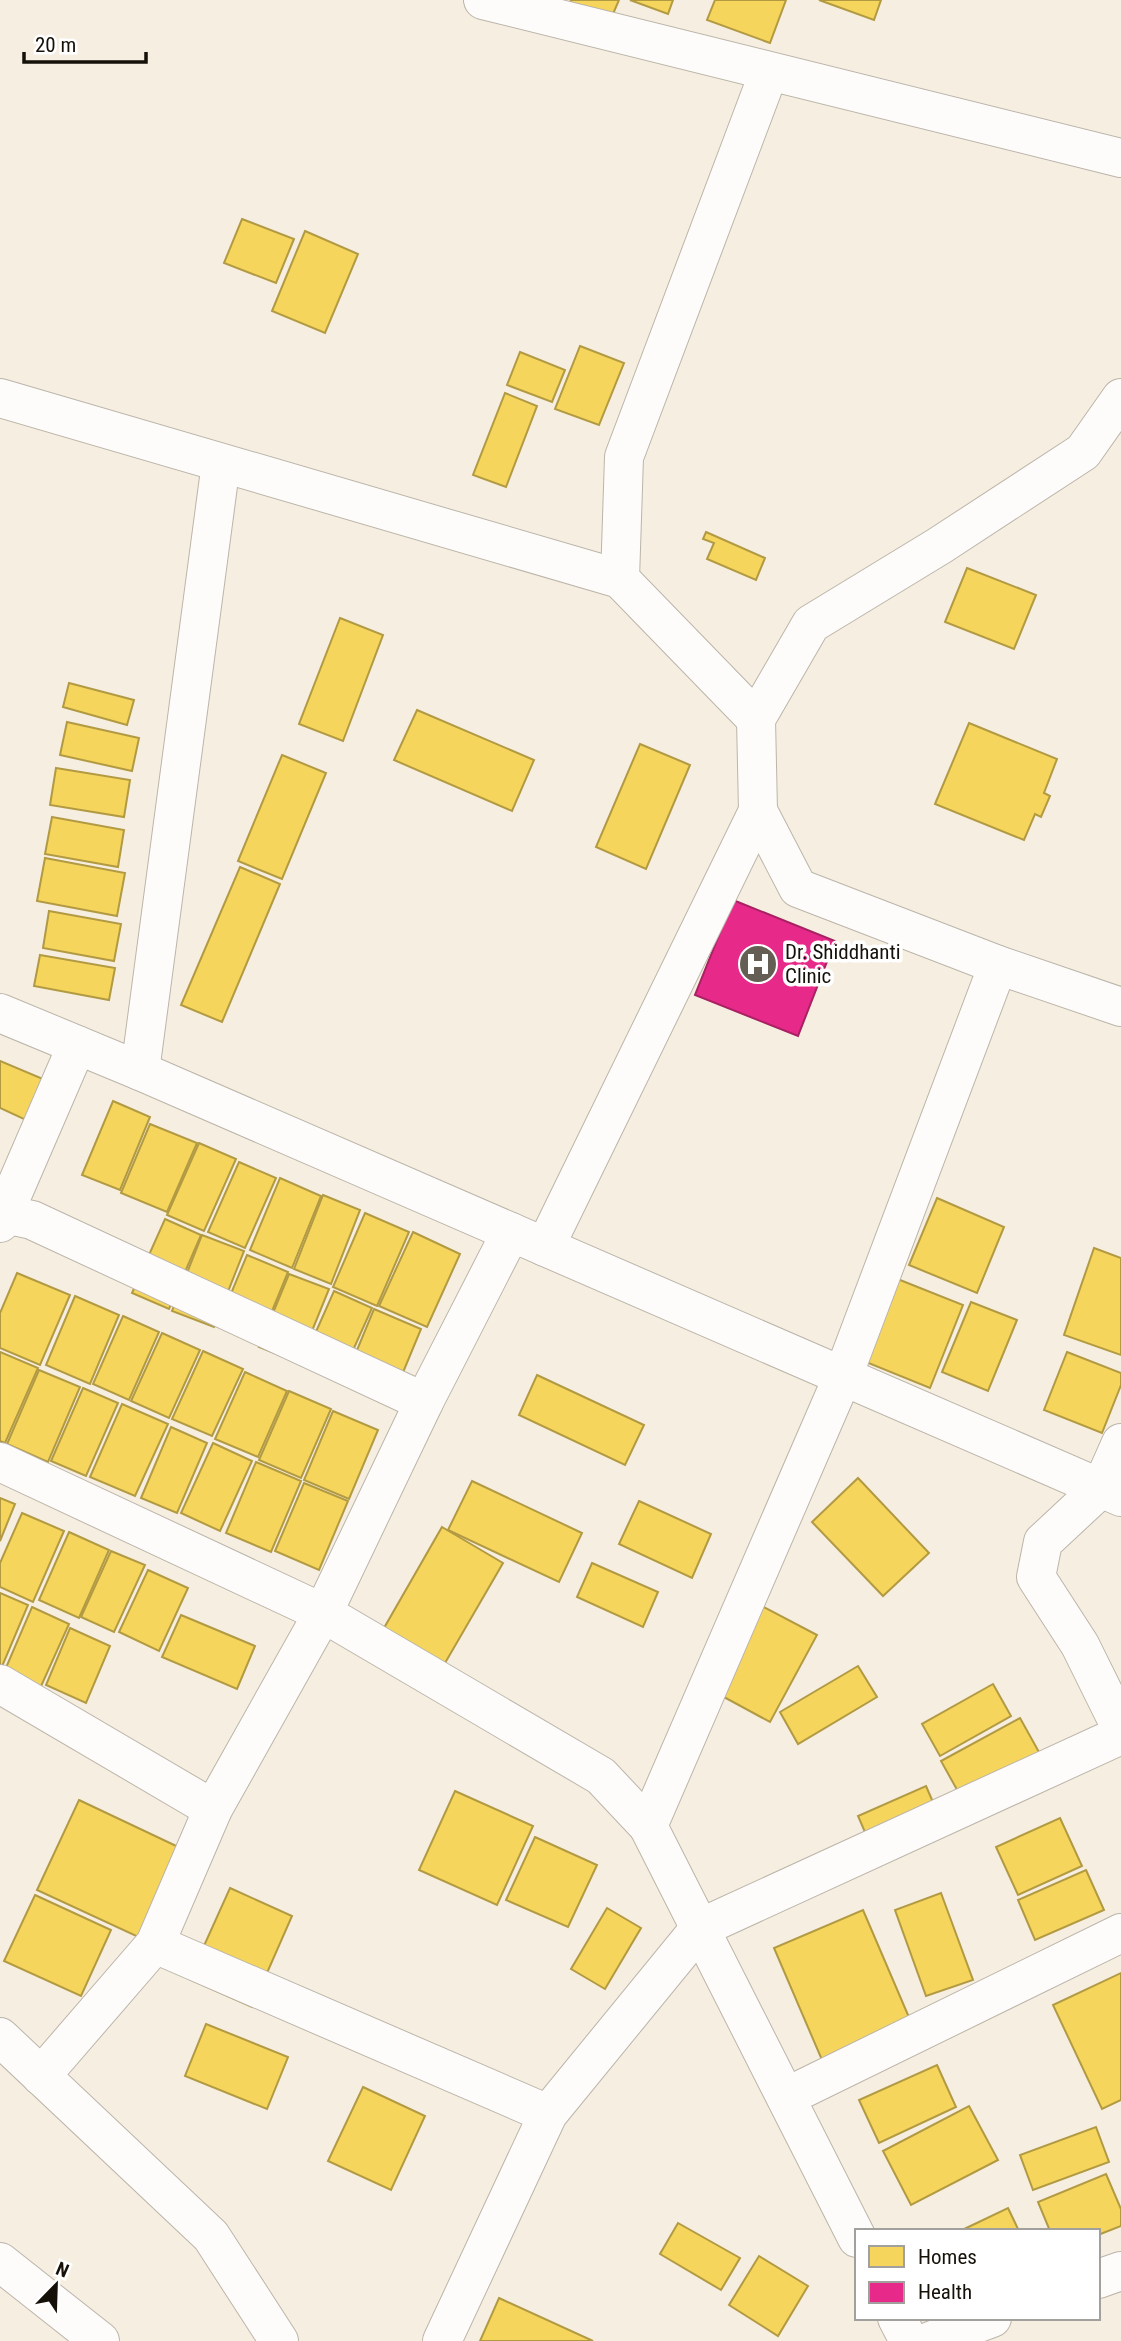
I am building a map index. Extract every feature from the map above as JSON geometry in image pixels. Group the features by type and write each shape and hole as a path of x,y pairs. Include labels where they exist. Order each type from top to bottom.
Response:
{"street":[{"path":"482,0 1121,158"},
{"path":"620,579 624,457 769,72"},
{"path":"0,398 620,579 756,719"},
{"path":"1121,398 1083,452 939,546 811,624 756,719 758,811 798,888 998,965 1121,1007"},
{"path":"140,1071 220,463"},
{"path":"41,2077 156,1944 213,1809 323,1613 424,1402 528,1240 758,811"},
{"path":"648,1826 843,1376 998,965"},
{"path":"0,1013 140,1071 1111,1492"},
{"path":"76,1045 1,1217 32,1220 424,1402"},
{"path":"1121,1443 1111,1492 1043,1542 1036,1577 1080,1645 1121,1728"},
{"path":"0,1462 323,1613 601,1776 648,1826 855,2234"},
{"path":"0,1684 213,1809"},
{"path":"442,2341 548,2114 700,1928 1121,1735"},
{"path":"786,2097 1121,1933"},
{"path":"156,1944 548,2114"},
{"path":"0,2038 211,2236 279,2341"},
{"path":"0,2262 100,2341"},
{"path":"1100,2278 1121,2271"},
{"path":"898,2320 909,2341"},
{"path":"930,2341 987,2320"}],"building: Homes":[{"path":"571,0 619,0 607,28 567,10"},
{"path":"630,0 673,0 668,14"},
{"path":"715,0 786,0 770,43 707,20"},
{"path":"819,0 881,0 874,20"},
{"path":"242,219 294,239 276,283 224,263"},
{"path":"305,231 358,254 325,333 272,311"},
{"path":"580,346 624,363 599,425 555,409"},
{"path":"520,352 565,370 552,402 507,385"},
{"path":"505,393 537,406 506,487 473,475"},
{"path":"706,532 765,558 756,580 707,559 714,543 703,539"},
{"path":"967,568 1036,595 1014,649 945,622"},
{"path":"340,618 383,635 343,741 299,724"},
{"path":"69,683 134,700 127,725 63,707"},
{"path":"417,710 534,760 512,811 394,760"},
{"path":"67,722 139,738 132,771 60,755"},
{"path":"969,723 1057,759 1044,793 1050,796 1041,817 1035,814 1024,840 935,804"},
{"path":"640,744 690,765 646,869 596,847"},
{"path":"282,755 326,773 282,879 238,861"},
{"path":"56,768 130,780 124,817 50,805"},
{"path":"52,817 124,830 118,867 45,854"},
{"path":"45,858 125,873 117,916 37,901"},
{"path":"240,867 280,884 222,1022 181,1005"},
{"path":"49,911 121,924 114,961 43,948"},
{"path":"40,955 115,968 109,1000 34,986"},
{"path":"0,1061 43,1079 26,1120 0,1108"},
{"path":"113,1101 150,1117 120,1190 82,1175"},
{"path":"150,1124 197,1143 167,1212 121,1193"},
{"path":"199,1143 236,1159 204,1231 167,1215"},
{"path":"239,1162 276,1178 245,1248 208,1232"},
{"path":"280,1178 321,1196 292,1268 250,1250"},
{"path":"323,1195 360,1210 331,1284 294,1269"},
{"path":"937,1198 1004,1227 977,1293 909,1265"},
{"path":"365,1213 409,1232 377,1306 333,1287"},
{"path":"165,1219 201,1235 169,1309 132,1293"},
{"path":"413,1232 460,1254 427,1327 379,1306"},
{"path":"202,1235 244,1251 214,1327 172,1311"},
{"path":"1094,1248 1121,1258 1121,1355 1064,1335"},
{"path":"247,1255 288,1272 259,1343 218,1325"},
{"path":"17,1273 70,1295 40,1365 0,1348 0,1313"},
{"path":"289,1274 329,1289 299,1363 259,1347"},
{"path":"895,1278 963,1305 930,1388 861,1360"},
{"path":"334,1291 372,1308 341,1377 303,1361"},
{"path":"75,1296 119,1315 90,1384 46,1365"},
{"path":"971,1302 1017,1320 988,1391 942,1372"},
{"path":"374,1309 421,1329 392,1399 345,1379"},
{"path":"123,1316 159,1332 129,1400 93,1384"},
{"path":"162,1333 200,1350 169,1418 131,1401"},
{"path":"203,1351 243,1369 212,1436 172,1419"},
{"path":"0,1352 38,1368 5,1443 0,1441"},
{"path":"1067,1352 1121,1373 1121,1385 1102,1433 1044,1410"},
{"path":"39,1370 80,1387 48,1462 7,1444"},
{"path":"245,1372 287,1391 258,1457 215,1439"},
{"path":"537,1375 644,1425 625,1465 519,1415"},
{"path":"83,1388 118,1403 86,1476 51,1461"},
{"path":"289,1391 331,1409 301,1478 259,1460"},
{"path":"122,1404 168,1424 135,1496 90,1477"},
{"path":"333,1411 378,1430 349,1499 304,1480"},
{"path":"171,1427 207,1443 177,1513 141,1498"},
{"path":"213,1443 252,1461 220,1531 181,1513"},
{"path":"256,1462 301,1481 271,1552 226,1533"},
{"path":"858,1478 929,1553 883,1596 812,1522"},
{"path":"472,1481 582,1533 559,1582 448,1530"},
{"path":"304,1483 348,1501 319,1570 275,1551"},
{"path":"0,1498 15,1504 0,1541"},
{"path":"639,1501 711,1534 692,1578 619,1544"},
{"path":"22,1513 64,1531 33,1602 0,1587 0,1563"},
{"path":"442,1527 503,1563 441,1670 380,1635"},
{"path":"69,1532 109,1550 79,1618 39,1600"},
{"path":"111,1551 145,1565 114,1632 81,1617"},
{"path":"592,1563 658,1592 643,1627 577,1597"},
{"path":"148,1570 188,1588 159,1651 119,1632"},
{"path":"0,1593 28,1605 0,1671"},
{"path":"758,1604 817,1635 770,1722 711,1690"},
{"path":"32,1607 69,1624 38,1693 2,1677"},
{"path":"181,1615 255,1646 237,1689 162,1657"},
{"path":"70,1628 110,1646 86,1703 46,1685"},
{"path":"858,1666 877,1697 798,1744 780,1712"},
{"path":"993,1684 1011,1716 940,1756 922,1724"},
{"path":"1020,1718 1044,1761 965,1804 941,1761"},
{"path":"926,1786 939,1816 871,1846 858,1816"},
{"path":"455,1791 533,1826 497,1905 419,1870"},
{"path":"79,1800 189,1852 147,1941 37,1890"},
{"path":"1060,1818 1082,1866 1018,1895 996,1847"},
{"path":"535,1837 597,1865 568,1927 506,1900"},
{"path":"1086,1870 1104,1910 1035,1940 1018,1900"},
{"path":"230,1888 292,1916 252,2007 189,1979"},
{"path":"941,1893 973,1980 926,1996 895,1910"},
{"path":"35,1895 111,1930 81,1996 4,1961"},
{"path":"607,1908 641,1928 605,1989 571,1969"},
{"path":"863,1910 911,2022 822,2060 774,1948"},
{"path":"1121,1973 1121,2100 1102,2109 1053,2005"},
{"path":"206,2024 288,2057 267,2109 185,2076"},
{"path":"937,2065 956,2107 879,2143 859,2100"},
{"path":"363,2087 425,2116 391,2190 328,2161"},
{"path":"969,2106 998,2160 911,2205 883,2151"},
{"path":"1096,2127 1109,2162 1033,2190 1020,2155"},
{"path":"1106,2174 1121,2209 1121,2226 1100,2234 1100,2229 1049,2229 1038,2202"},
{"path":"1008,2208 1018,2229 964,2229"},
{"path":"678,2223 740,2258 721,2290 660,2254"},
{"path":"759,2256 808,2286 778,2336 729,2305"},
{"path":"499,2298 593,2341 480,2341"}],"building: Health":[{"path":"733,900 835,941 798,1036 695,995"}],"place":[{"name":"Dr. Shiddhanti Clinic","path":"758,964"}]}
